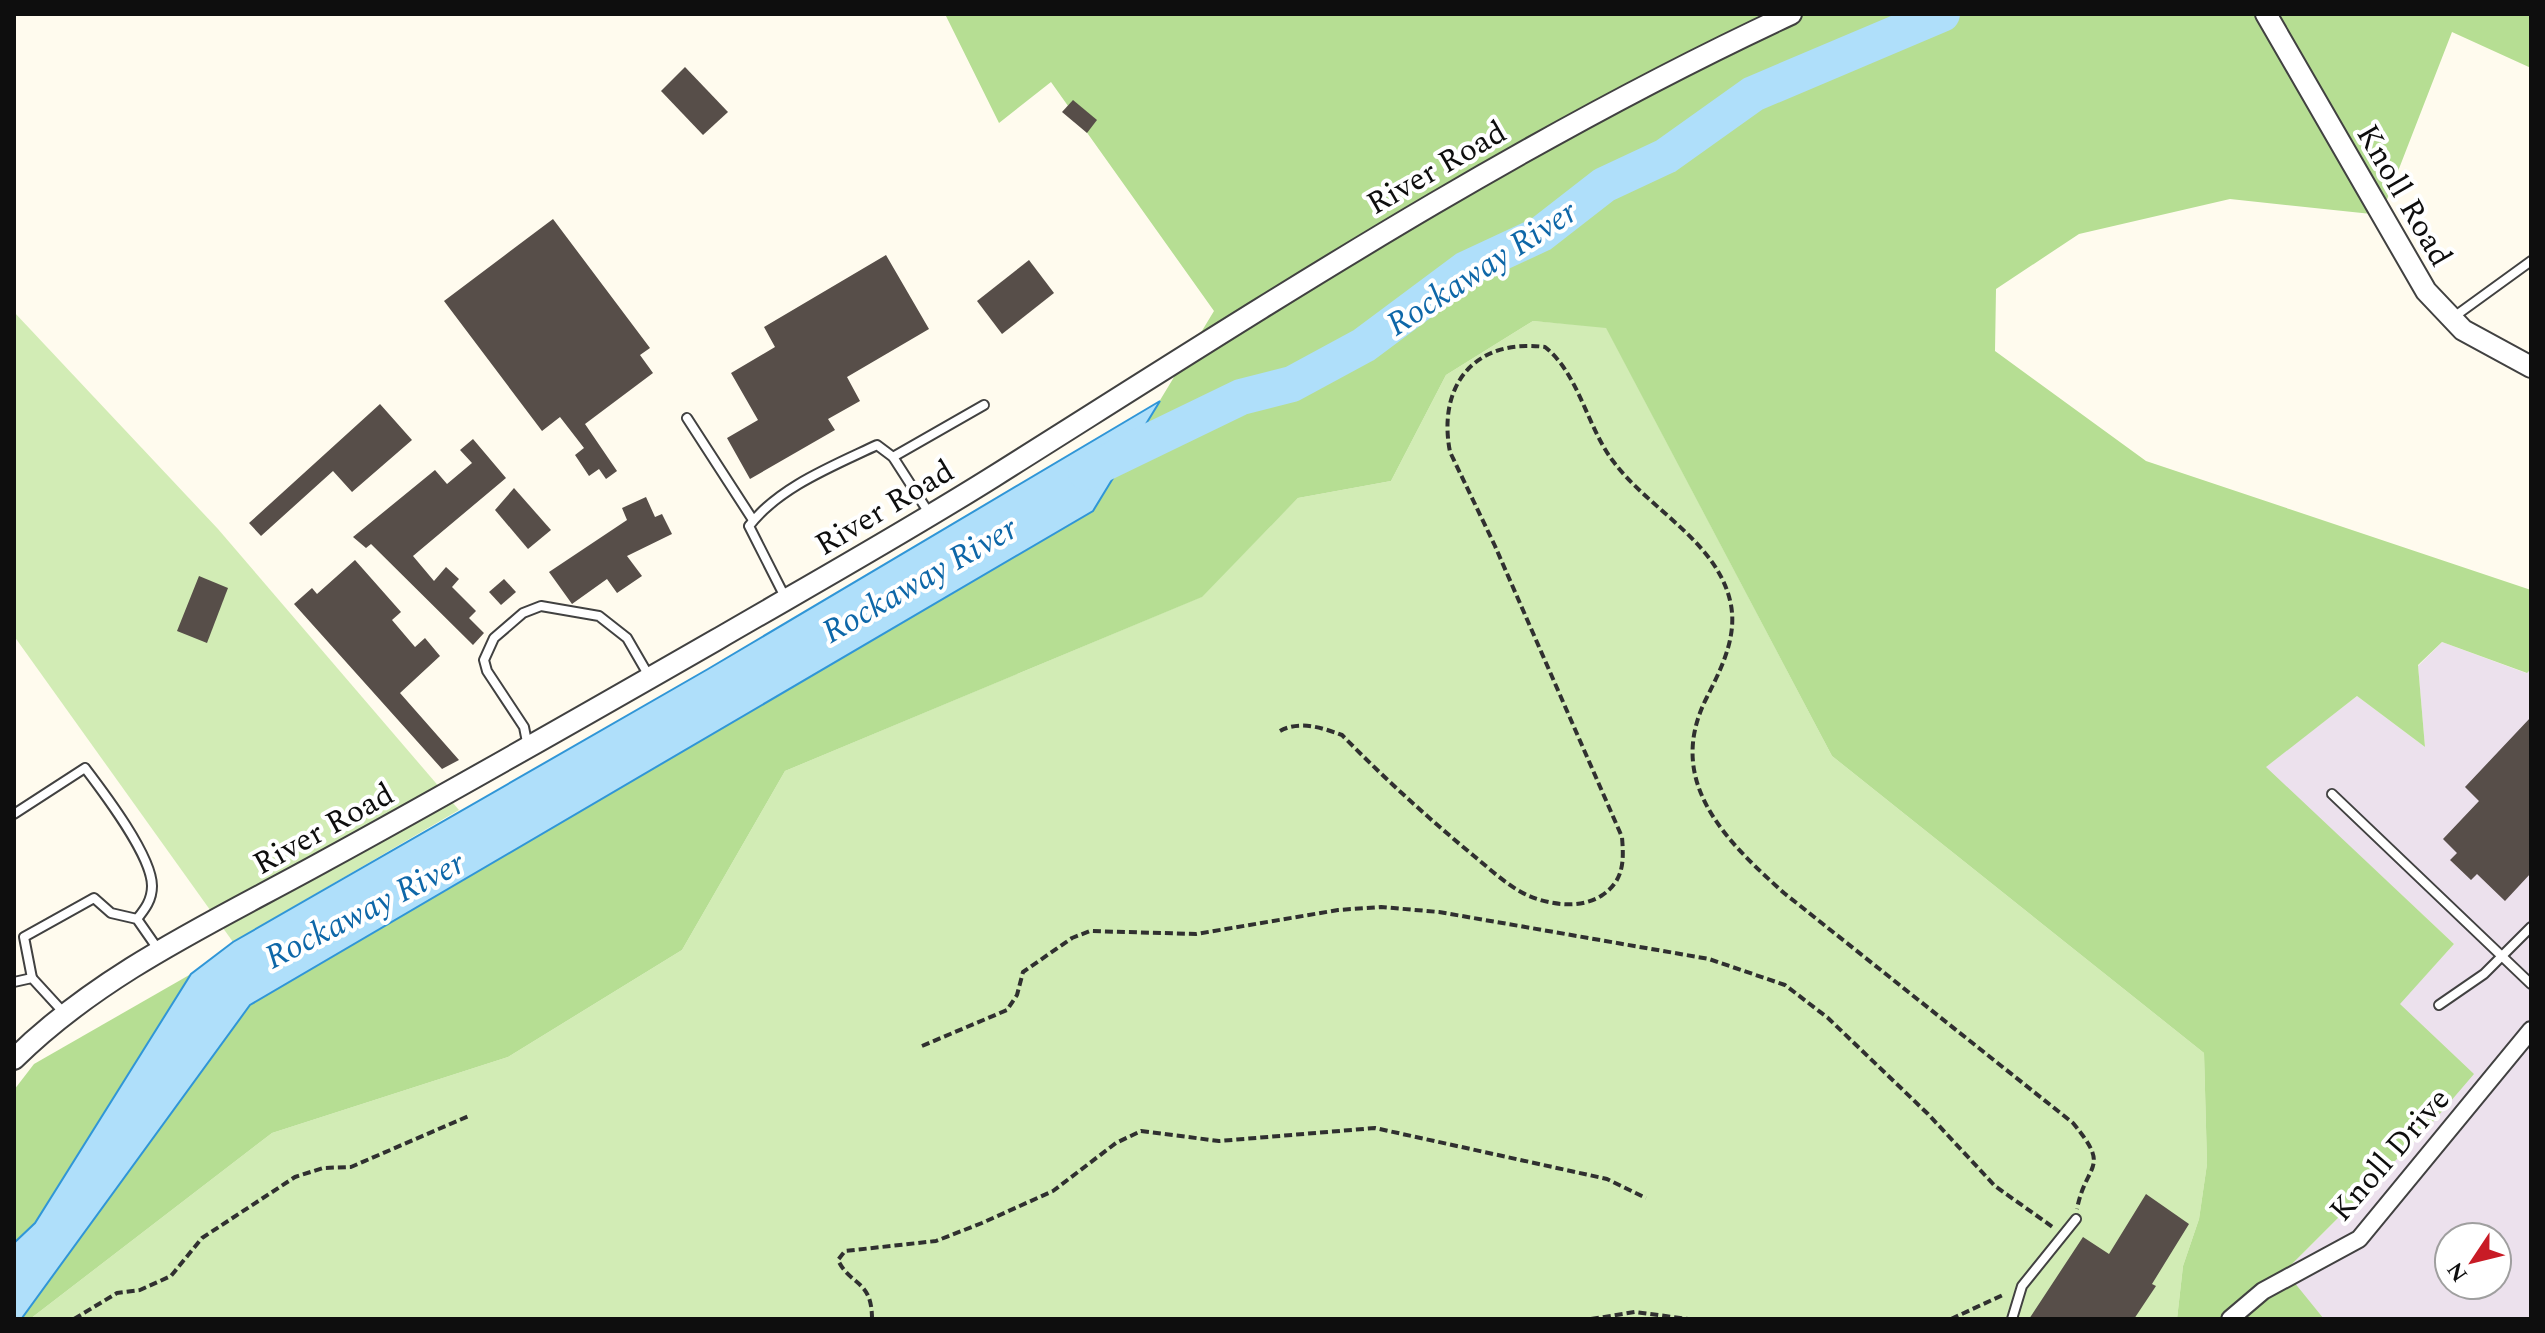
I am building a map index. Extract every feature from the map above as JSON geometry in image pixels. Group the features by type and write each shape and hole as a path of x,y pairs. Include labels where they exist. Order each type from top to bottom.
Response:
{"street":[{"name":"River Road","path":"14,1059 65,1014 110,981 528,748 930,515 1378,235 1523,151 1717,48 1791,14"},
{"name":"Knoll Road","path":"2266,14 2409,266 2450,319 2485,345 2531,367"},
{"name":"Knoll Drive","path":"2230,1319 2263,1291 2359,1239 2531,1030"}],"lane":[{"path":"2450,319 2531,261"},
{"path":"893,457 984,405"},
{"path":"687,418 753,520"},
{"path":"786,599 749,526 762,509 824,470 877,445 893,457 930,515"},
{"path":"528,748 524,727 487,671 484,660 494,638 523,613 541,606 599,616 627,638 650,677"},
{"path":"14,814 85,768 131,835 153,884 149,903 137,919"},
{"path":"2332,794 2531,984"},
{"path":"65,1014 32,978 24,937 94,898 111,913 137,919 160,952"},
{"path":"2439,1005 2484,974 2531,927"},
{"path":"14,982 32,978"},
{"path":"2012,1319 2022,1286 2076,1219"}],"path":[{"path":"1280,731 1287,727 1317,726 1342,735 1460,845 1529,896 1569,905 1590,902 1620,878 1624,863 1622,837 1495,546 1450,452 1447,437 1447,403 1457,380 1483,358 1524,344 1545,347 1568,374 1613,461 1707,555 1726,587 1732,608 1730,644 1695,726 1690,749 1707,810 1741,854 1784,893 2073,1123 2093,1147 2095,1163 2077,1205 2076,1219"},
{"path":"922,1046 1007,1010 1017,995 1023,972 1072,938 1090,931 1196,934 1338,910 1381,907 1439,912 1709,959 1785,985 1828,1018 1871,1058 1995,1186 2023,1203 2061,1235"},
{"path":"74,1319 117,1293 140,1290 171,1276 202,1238 295,1177 323,1168 351,1167 471,1115"},
{"path":"872,1319 872,1306 860,1281 844,1273 838,1260 845,1251 936,1241 982,1223 1053,1191 1116,1143 1141,1131 1219,1141 1375,1128 1607,1179 1646,1198"},
{"path":"1951,1319 2022,1286"},
{"path":"1591,1319 1635,1312 1688,1319"}],"shaded area":[{"path":"2442,642 2526,673 2531,669 2531,1319 2324,1319 2284,1272 2426,1130 2399,1004 2454,944 2265,767 2357,696 2425,747 2418,666"}],"green space":[{"path":"945,14 2531,14 2531,68 2452,32 2381,215 2230,199 2079,234 1996,289 1995,351 2146,461 2531,590 2531,669 2527,673 2442,642 2418,665 2425,747 2357,696 2266,767 2454,944 2400,1004 2474,1074 2426,1130 2285,1271 2324,1319 2177,1319 2183,1266 2199,1219 2207,1164 2204,1053 1832,756 1606,328 1533,321 1446,375 1391,481 1298,498 1202,597 785,771 682,950 508,1057 272,1133 30,1319 21,1319 250,1005 1093,511 1214,311 1051,82 999,123"},
{"path":"14,312 218,529 459,810 233,942 14,636"},
{"path":"1533,321 1606,327 1832,756 2204,1053 2207,1164 2199,1219 2183,1266 2177,1319 30,1319 272,1133 508,1057 682,950 785,771 1201,597 1298,498 1391,481 1446,375"},
{"path":"191,974 35,1223 14,1243 14,1090 34,1064"}],"water":[{"name":"Rockaway River","path":"1160,401 1093,511 250,1005 22,1318 14,1319 14,1243 35,1223 191,974 233,942 708,669"}],"building":[{"path":"685,67 728,112 703,135 661,91"},
{"path":"1073,100 1097,120 1087,133 1062,112"},
{"path":"553,219 650,348 640,355 653,373 585,424 617,471 606,479 599,469 589,476 575,455 584,448 560,417 542,431 444,301"},
{"path":"886,255 929,329 847,377 860,401 828,419 835,430 750,479 727,438 758,420 731,373 775,347 764,327"},
{"path":"1029,260 1054,293 1002,334 977,301"},
{"path":"380,404 412,440 352,492 333,471 261,536 249,523"},
{"path":"473,439 506,478 413,556 434,581 446,567 459,579 452,587 476,611 469,618 484,633 473,645 371,544 366,548 353,537 435,470 447,484 472,463 460,450"},
{"path":"514,488 551,530 528,549 495,510"},
{"path":"646,497 655,517 662,514 672,534 627,556 642,576 617,593 607,579 572,604 549,572 627,520 622,508"},
{"path":"355,560 401,612 392,620 415,647 425,638 440,656 400,693 459,760 442,769 294,604 312,588 317,594"},
{"path":"199,576 228,588 207,643 177,631"},
{"path":"504,579 516,592 501,605 489,592"},
{"path":"2531,717 2531,873 2505,901 2477,874 2471,880 2450,860 2457,853 2443,839 2479,801 2465,787"},
{"path":"2146,1194 2189,1224 2152,1284 2156,1286 2134,1319 2029,1319 2083,1237 2109,1254"}],"waterway":[{"name":"Rockaway River","path":"1086,472 1241,397 1292,384 1364,345 1466,269 1541,234 1604,185 1666,156 1753,94 1942,14"}]}
